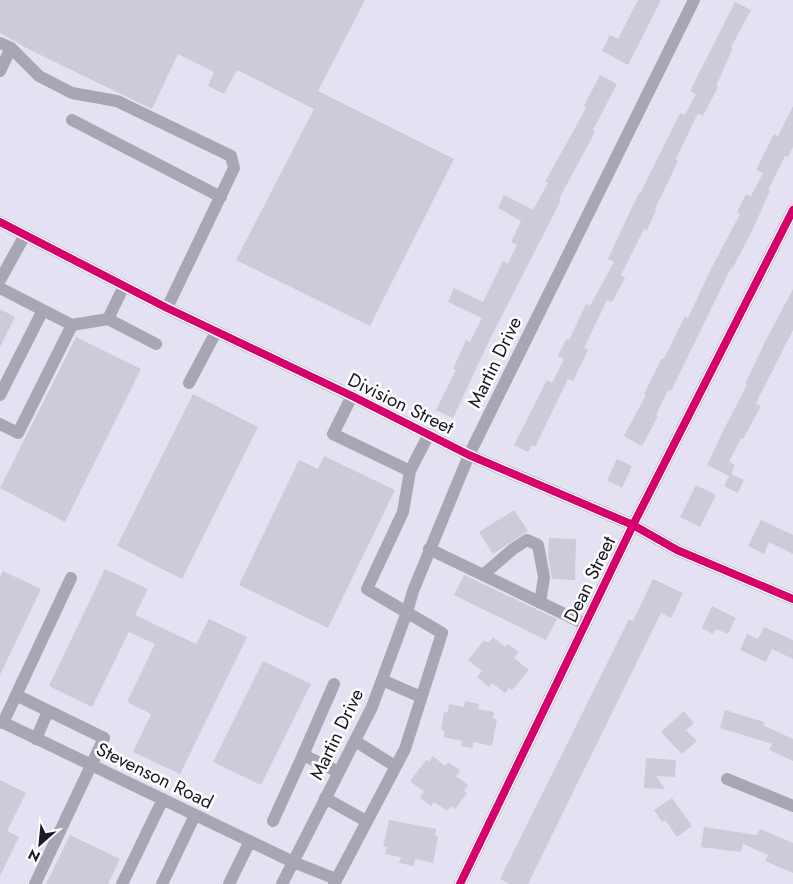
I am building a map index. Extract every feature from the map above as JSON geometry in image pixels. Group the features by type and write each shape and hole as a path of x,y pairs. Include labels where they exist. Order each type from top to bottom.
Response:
{"street":[{"name":"Martin Drive","path":"282,884 372,707 413,591 469,455 694,0"},
{"path":"0,71 6,46 39,76 72,93 117,101 231,156 234,168 167,308"},
{"path":"72,120 220,196"},
{"name":"Dean Street","path":"460,884 633,525 793,210"},
{"name":"Division Street","path":"0,222 167,308 352,396 469,455 633,525 677,550 793,599"},
{"path":"0,280 25,235"},
{"path":"108,319 124,286"},
{"path":"0,288 72,325 108,319 156,344"},
{"path":"0,395 42,310"},
{"path":"0,424 18,433 72,325"},
{"path":"189,383 216,332"},
{"path":"352,396 334,434 410,472"},
{"path":"335,881 405,749 442,634 367,589 403,512 410,472 429,434"},
{"path":"483,575 513,549 527,540 533,542 538,545 544,577 540,603"},
{"path":"429,550 585,624"},
{"path":"1,722 16,695 71,578"},
{"path":"382,680 421,697"},
{"path":"273,820 334,684"},
{"path":"16,695 104,738 35,884"},
{"path":"36,739 48,711"},
{"name":"Stevenson Road","path":"1,722 335,881"},
{"path":"355,741 395,766"},
{"path":"303,755 339,772"},
{"path":"728,779 793,806"},
{"path":"325,798 366,821"},
{"path":"122,884 163,799"},
{"path":"162,884 195,814"},
{"path":"229,884 250,841"}],"building":[{"path":"0,0 365,0 318,91 454,159 370,326 236,260 314,109 237,70 224,94 208,86 214,72 178,54 152,109 30,50 0,33"},
{"path":"638,0 661,0 628,65 602,51 610,35 618,39"},
{"path":"735,2 751,10 731,47 733,48 716,86 718,87 703,116 698,113 676,159 678,161 647,230 644,229 621,275 625,278 612,302 607,300 584,348 588,350 573,381 568,379 535,447 532,445 528,452 514,445 547,380 552,383 564,359 558,356 566,339 569,340 586,304 590,306 614,262 608,259 626,220 680,113 685,115 696,94 690,91"},
{"path":"600,75 617,84 593,130 595,132 559,199 561,200 488,343 453,418 436,410 456,370 453,369 466,340 470,342 482,318 448,302 454,288 483,302 503,261 508,264 517,245 511,242 521,221 498,208 504,195 533,210 548,183 545,182 586,108 584,106"},
{"path":"793,106 793,147 788,157 785,156 768,190 770,191 750,235 731,268 671,391 668,390 656,415 658,416 642,446 624,436 646,395 644,394 662,358 664,359 685,316 688,318 740,214 737,212 746,194 751,196 763,173 756,170 774,134 778,136"},
{"path":"793,289 793,330 756,403 761,406 729,462 735,465 731,474 744,480 738,493 724,486 729,476 707,465 747,385 745,384 766,340"},
{"path":"0,309 15,317 0,347"},
{"path":"76,337 141,369 65,522 0,488"},
{"path":"193,394 258,427 182,579 117,546"},
{"path":"324,456 395,490 328,628 239,585 299,460 318,469"},
{"path":"617,459 632,466 622,488 607,480"},
{"path":"696,485 716,495 700,527 680,517"},
{"path":"514,510 528,531 493,554 479,532"},
{"path":"761,520 793,535 793,554 769,542 764,554 748,546"},
{"path":"549,538 576,539 575,580 552,579 548,556"},
{"path":"105,569 148,589 135,615 196,644 209,619 247,637 180,774 133,752 151,714 127,702 155,644 129,632 92,707 49,686"},
{"path":"3,571 41,589 0,675 0,578"},
{"path":"464,575 557,619 546,640 454,595"},
{"path":"653,579 683,593 671,618 661,613 528,884 510,884 500,879 629,619 633,621"},
{"path":"712,606 736,618 728,634 716,629 713,634 702,628"},
{"path":"764,627 793,640 793,659 772,649 766,662 740,650 747,634 758,639"},
{"path":"493,637 505,647 508,644 519,652 514,658 529,670 512,690 509,688 505,693 492,683 489,687 477,677 482,671 468,660 484,640 488,643"},
{"path":"263,661 311,684 261,785 213,762"},
{"path":"465,701 479,704 478,709 494,712 493,719 497,719 492,746 474,742 472,748 460,746 463,741 443,737 445,731 441,730 444,712 448,712 449,704 464,707"},
{"path":"725,710 764,722 763,725 793,739 793,761 769,750 772,744 720,728"},
{"path":"684,711 694,723 686,730 697,741 682,754 661,732"},
{"path":"433,756 445,766 448,762 460,770 456,776 468,785 464,791 467,793 455,809 451,806 447,811 434,802 431,806 420,797 424,792 410,781 426,760 429,762"},
{"path":"646,758 676,760 675,777 656,776 665,789 644,788"},
{"path":"0,780 26,793 7,831 19,837 0,876"},
{"path":"672,798 692,826 677,837 665,820 662,822 654,810"},
{"path":"389,820 436,829 435,836 438,837 433,863 415,859 414,866 399,863 401,857 385,854 387,847 383,847"},
{"path":"704,827 757,835 760,829 793,843 793,873 765,861 768,855 743,844 741,852 701,847"},
{"path":"70,835 120,859 108,884 46,884"}],"cycle path":[{"path":"460,884 633,525 793,210"},
{"path":"0,222 167,308 352,396 469,455 633,525 677,550 793,599"}]}
